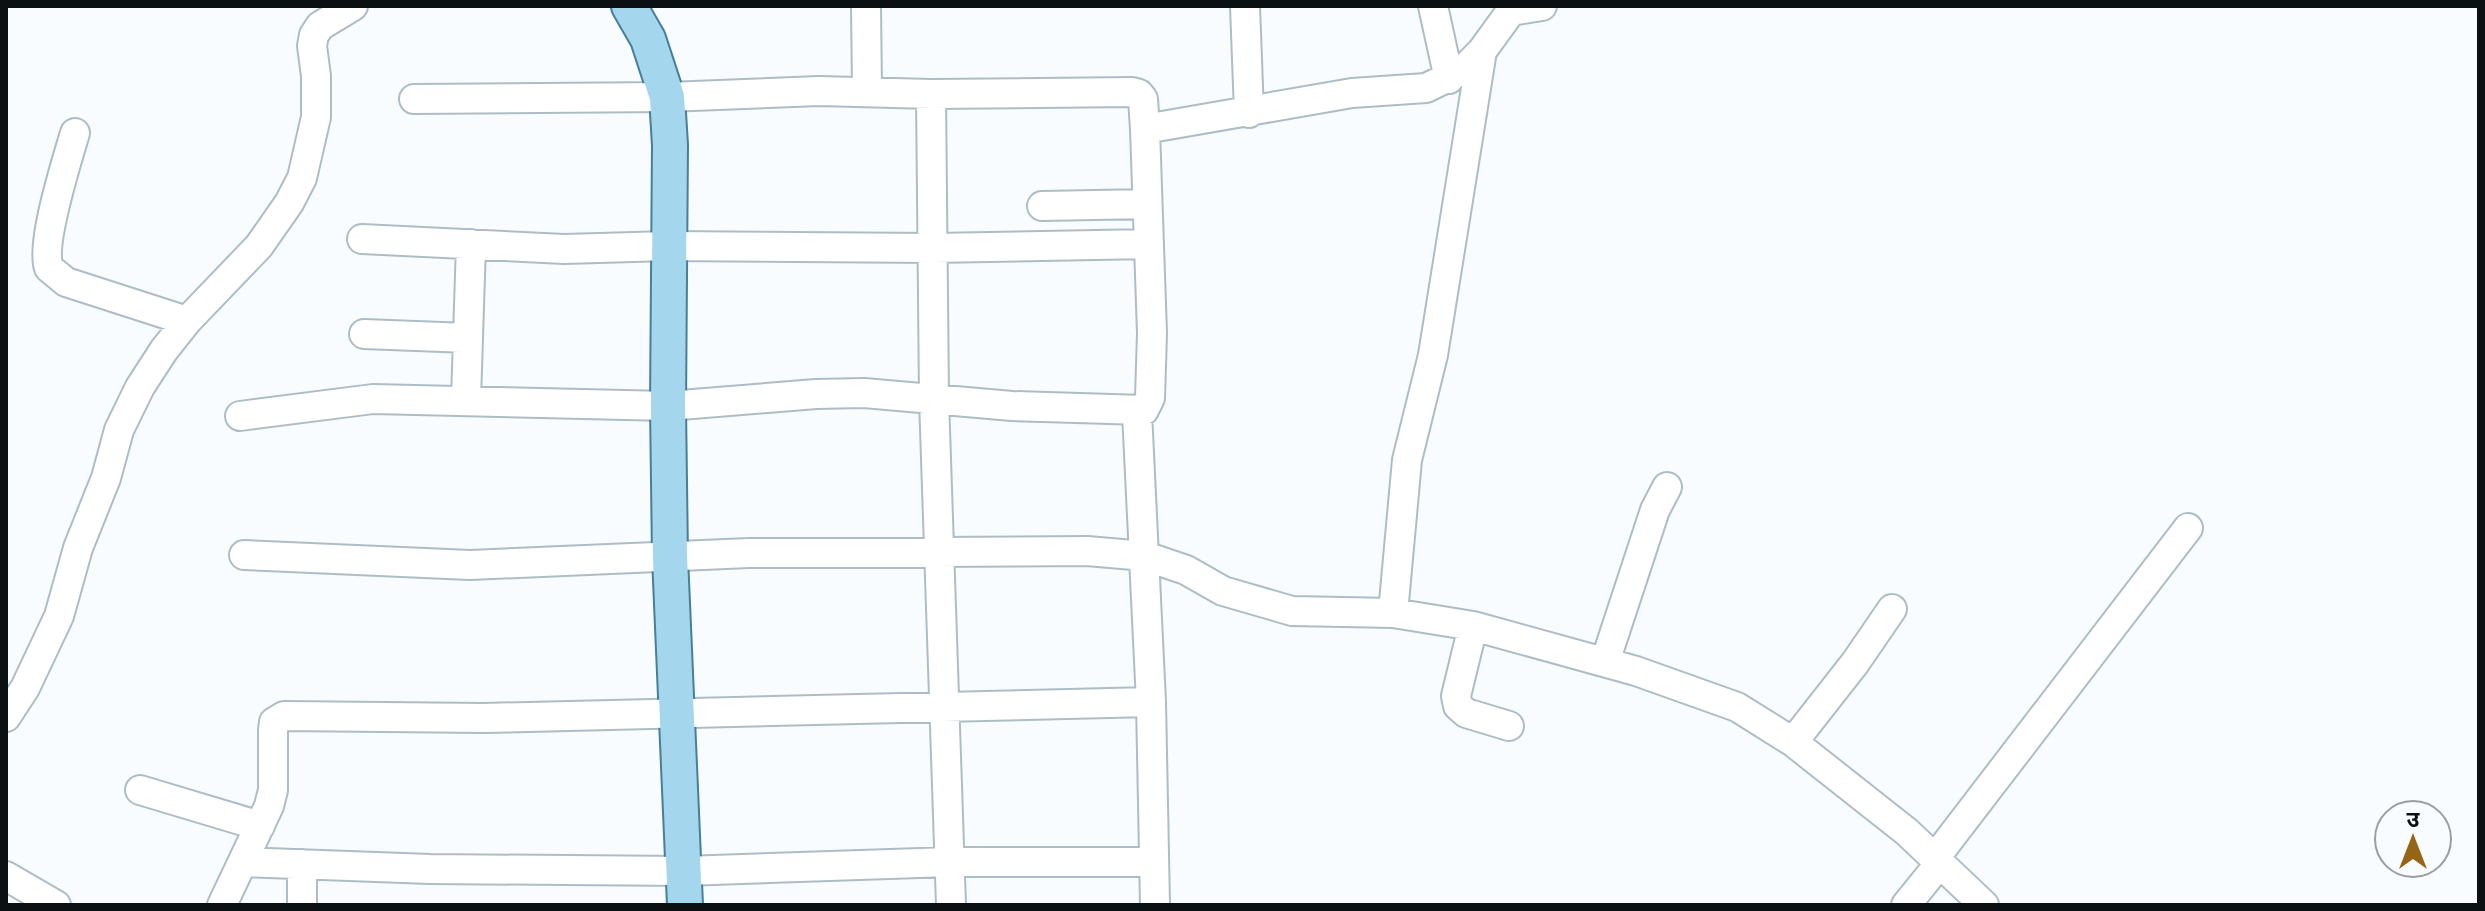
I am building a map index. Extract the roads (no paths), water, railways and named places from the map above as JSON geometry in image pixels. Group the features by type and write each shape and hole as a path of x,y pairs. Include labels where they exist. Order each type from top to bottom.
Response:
{"main road":[{"path":"629,6 648,39 667,97 670,145 670,557 685,905"}],"street":[{"path":"6,717 25,688 59,616 78,548 106,478 119,430 140,387 187,321 259,246 302,178 316,117 314,35 320,26 353,6"},
{"path":"866,6 867,90"},
{"path":"1245,6 1249,113"},
{"path":"1433,6 1449,79"},
{"path":"1145,129 1352,93 1416,90 1449,79 1463,70 1482,51 1511,11 1542,6"},
{"path":"1393,613 1407,460 1433,355 1482,51"},
{"path":"240,416 373,399 668,406 864,393 1012,406 1137,412 1147,408 1152,333 1145,129 1143,99 1139,94 931,94 867,90 667,97 414,99"},
{"path":"931,94 934,399 951,905"},
{"path":"75,133 56,197 47,251 49,268 66,282 187,321"},
{"path":"1042,206 1147,204"},
{"path":"362,239 564,249 1149,244"},
{"path":"466,400 471,244"},
{"path":"364,334 468,338"},
{"path":"1137,412 1151,702 1155,905"},
{"path":"1605,662 1655,510 1667,487"},
{"path":"1906,905 2188,528"},
{"path":"244,555 391,564 470,565 749,553 1087,551 1145,556 1186,570 1223,591 1292,611 1393,613 1473,626 1605,662 1737,707 1793,742 1938,861 1984,905"},
{"path":"1793,742 1855,663 1892,609"},
{"path":"1473,626 1456,696 1458,706 1466,713 1509,726"},
{"path":"222,905 260,826 273,790 274,722 284,716 484,718 1151,702"},
{"path":"140,790 260,826"},
{"path":"243,862 430,869 684,871 950,862 1154,862"},
{"path":"302,864 302,905"},
{"path":"6,876 56,905"}]}
